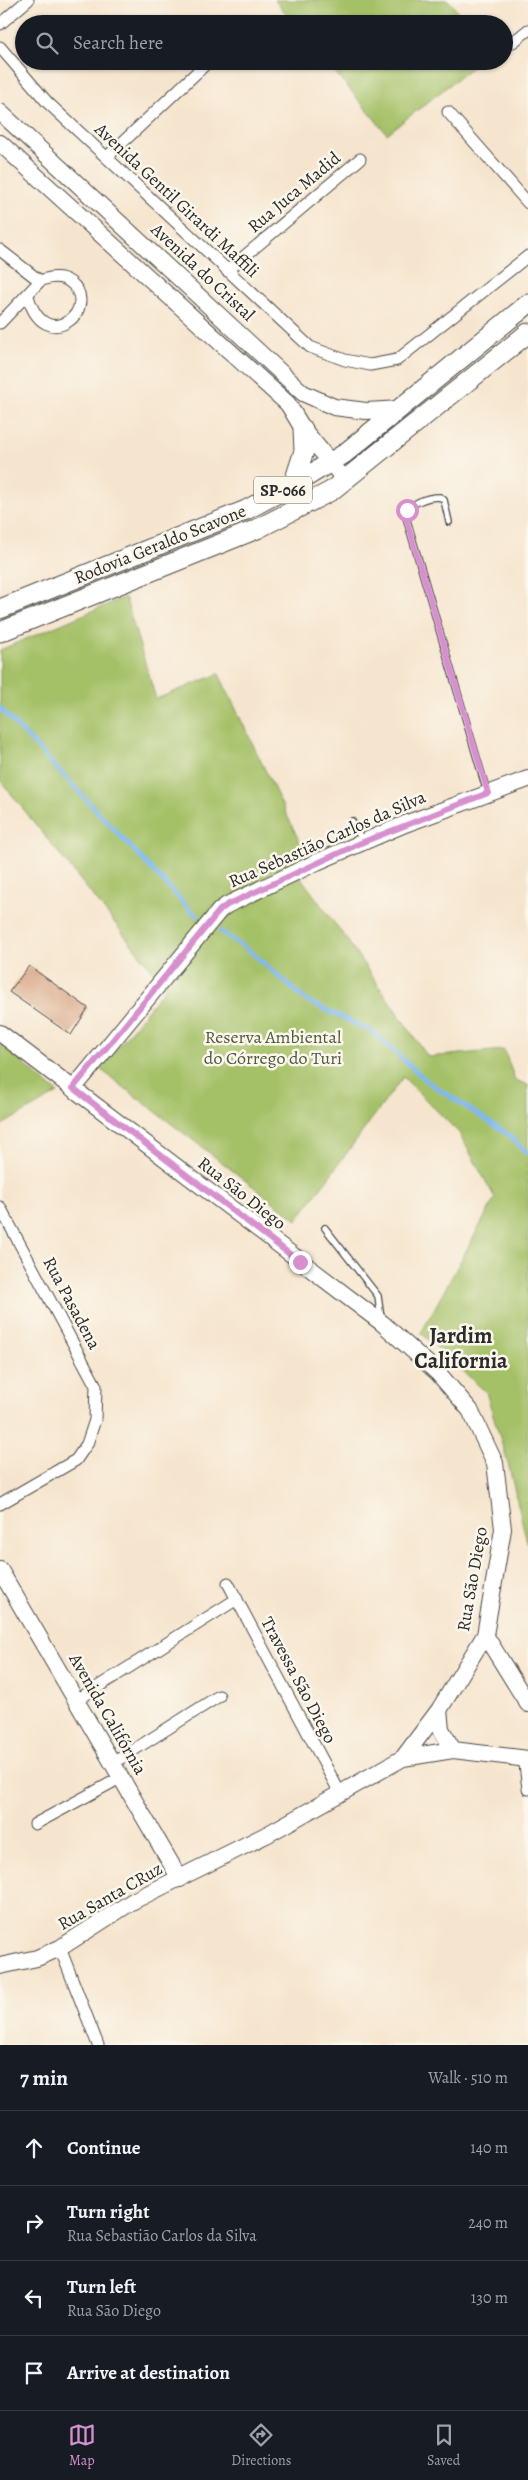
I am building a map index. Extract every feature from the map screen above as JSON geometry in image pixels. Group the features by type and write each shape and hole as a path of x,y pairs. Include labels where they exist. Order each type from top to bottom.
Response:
{"main road":[{"name":"Avenida do Cristal","path":"0,112 303,393 334,407 366,411 401,409"},
{"path":"0,143 288,404 303,429 345,480"},
{"name":"Rodovia Geraldo Scavone","path":"0,609 246,510 293,485 330,463 401,409 528,304"},
{"name":"Rodovia Geraldo Scavone","path":"0,632 257,528 331,491 528,333"},
{"path":"293,485 304,451 303,429"},
{"name":"Rua Sebastião Carlos da Silva","path":"73,1088 220,910 363,842 528,779"},
{"name":"Rua São Diego","path":"0,1033 382,1323 438,1373 470,1410 495,1463 503,1529 485,1635 439,1710 403,1758 268,1834 180,1879"},
{"name":"Avenida Califórnia","path":"0,1570 78,1700 180,1879"},
{"path":"485,1635 528,1704"},
{"path":"439,1710 441,1729 453,1750"},
{"path":"403,1758 453,1750 527,1757"},
{"name":"Rua Santa CRuz","path":"0,1966 37,1958 60,1948 133,1901 180,1879"}],"street":[{"path":"0,24 28,0"},
{"path":"513,41 528,30"},
{"name":"Avenida Gentil Girardi Maffili","path":"0,47 15,65"},
{"name":"Avenida Gentil Girardi Maffili","path":"20,70 47,102 227,272 310,347 345,360 370,365 397,360 528,256"},
{"path":"107,157 199,70"},
{"path":"448,112 528,204"},
{"name":"Rua Juca Madid","path":"227,272 360,159"},
{"path":"0,250 40,281"},
{"path":"0,323 28,296 40,281 55,277 70,282 79,295 78,310 74,317 61,325 45,324 34,314 28,296"},
{"name":"Rua Pasadena","path":"0,1207 96,1386 95,1420 87,1444 76,1460 0,1504"},
{"name":"Travessa São Diego","path":"228,1583 340,1793"},
{"path":"78,1700 237,1598"},
{"path":"35,1824 118,1770 220,1696"},
{"path":"527,1757 528,1788"},
{"path":"60,1948 98,2045"}],"lane":[{"path":"450,522 444,500 440,497 410,506 407,510 406,518 488,793"},
{"path":"352,820 363,842"},
{"path":"324,1228 378,1296 382,1323"}],"green space":[{"path":"275,0 448,0 460,15 287,15"},
{"path":"334,70 469,70 387,134"},
{"name":"Reserva Ambiental do Córrego do Turi","path":"125,597 156,699 219,674 307,857 301,878 347,940 428,1057 504,1050 515,1080 528,1085 528,1546 509,1467 486,1392 421,1333 495,1198 459,1133 403,1077 297,1220 100,1069 166,987 0,780 0,650"},
{"path":"0,1044 58,1093 0,1126"}],"building":[{"path":"29,966 88,1008 71,1035 9,992"}],"waterway":[{"path":"0,708 191,911 198,916"},
{"path":"220,931 251,952 307,1001 373,1032 428,1082 509,1135 528,1154"}],"district":[{"name":"Jardim California","path":"461,1348"}],"route":[{"path":"300,1262 73,1088 220,910 227,905 363,842 488,793 406,518 407,510"}]}
